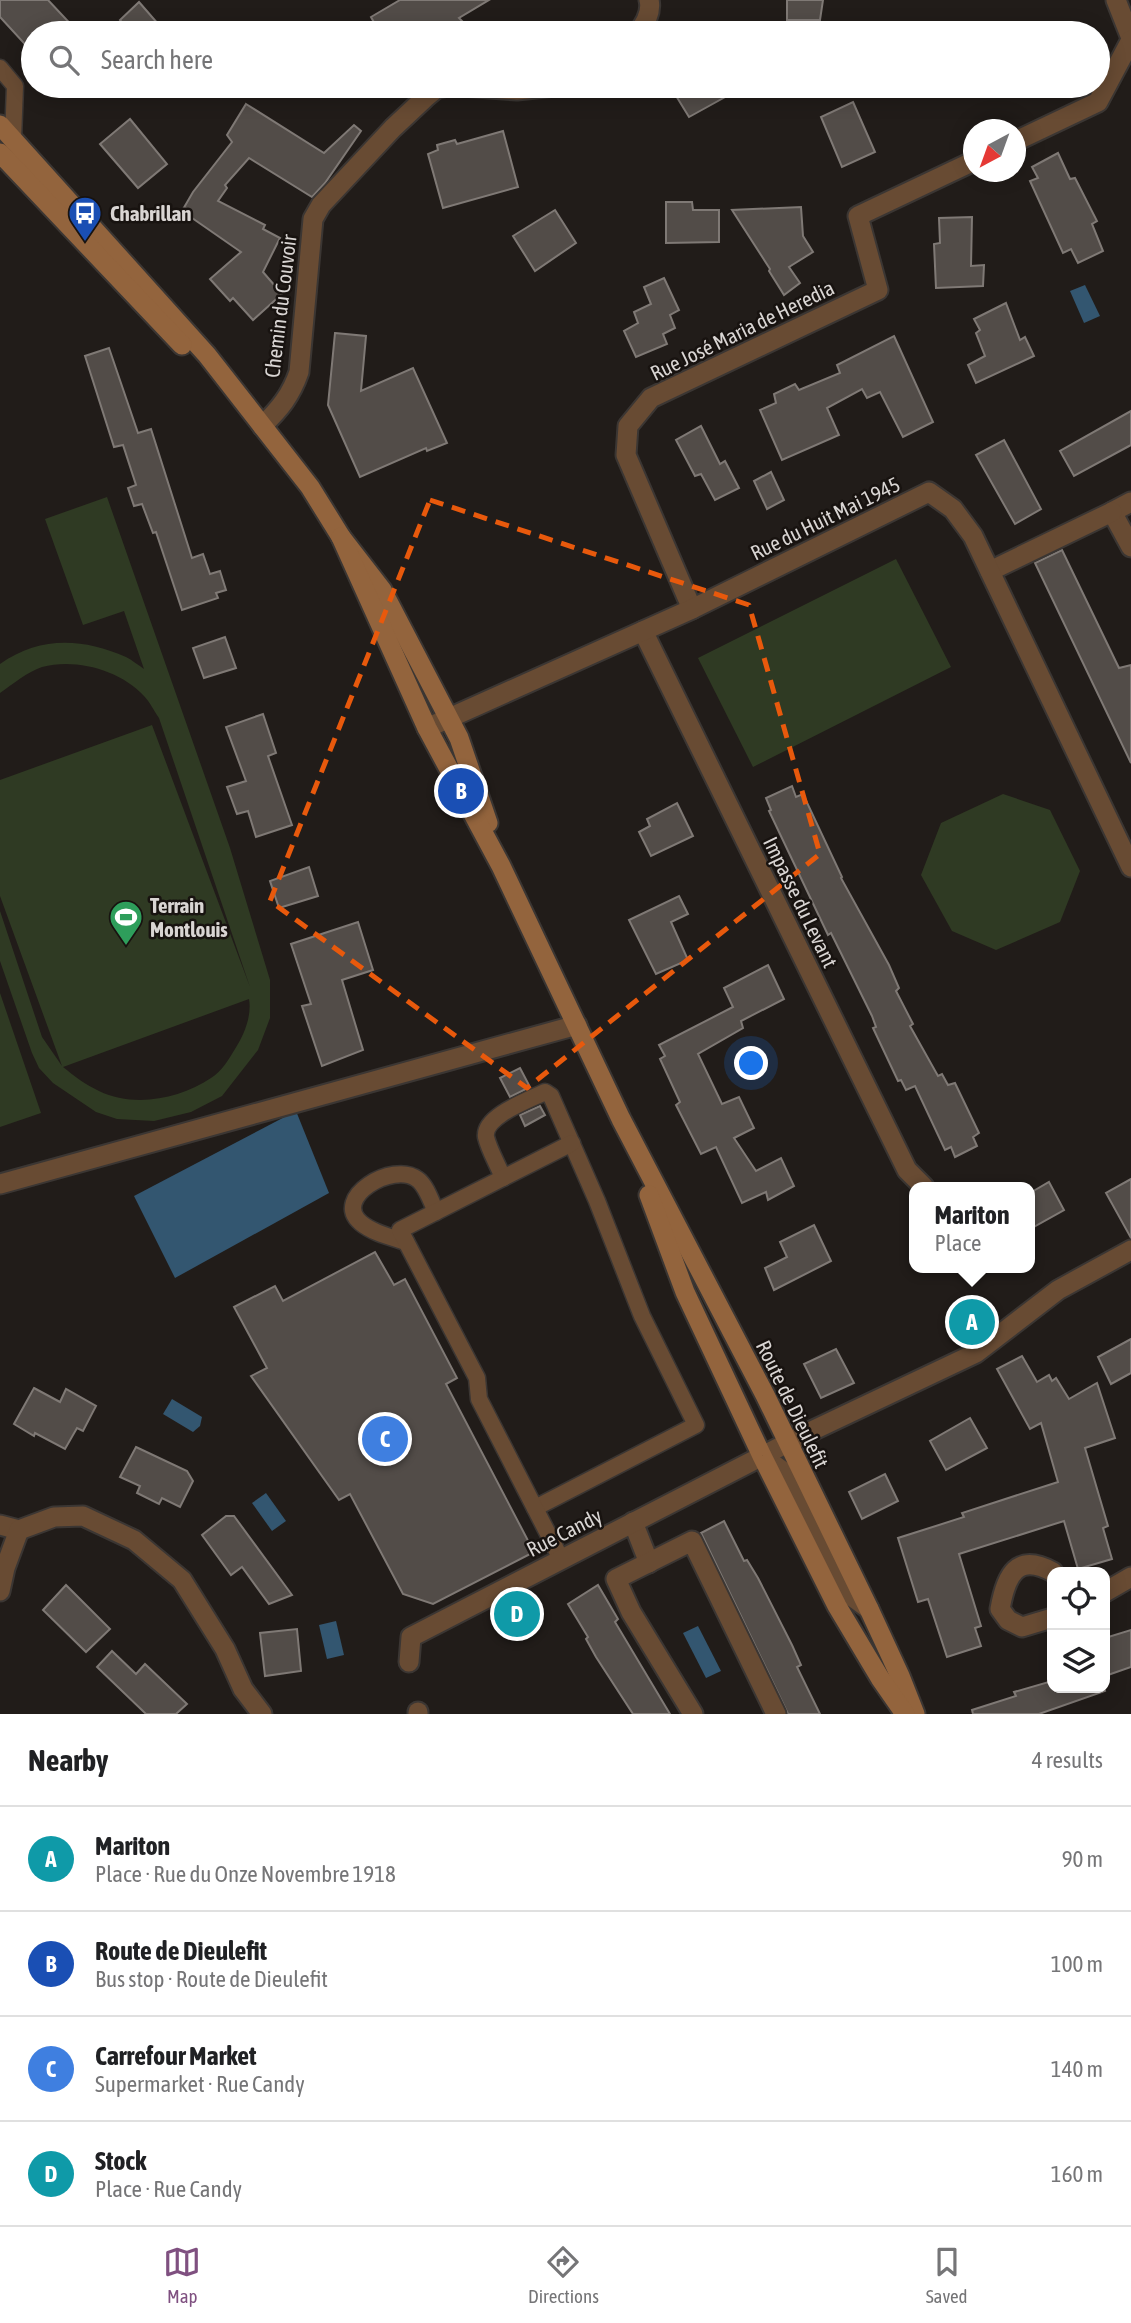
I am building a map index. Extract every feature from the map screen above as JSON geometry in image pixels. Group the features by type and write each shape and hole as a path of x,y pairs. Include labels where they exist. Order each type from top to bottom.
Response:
{"main road":[{"name":"Route de Dieulefit","path":"4,139 156,319 262,426 310,487 341,537 382,590 459,738 502,866"},
{"name":"Route de Dieulefit","path":"341,537 428,728 502,866 621,1119 765,1395 869,1609 915,1714"},
{"name":"Route de Dieulefit","path":"621,1119 685,1292 762,1456 838,1606 880,1678 905,1714"},
{"path":"762,1456 766,1428 765,1395"}],"street":[{"path":"646,21 651,7 649,0"},
{"path":"1110,79 1131,39 1116,0"},
{"name":"Chemin du Couvoir","path":"262,426 282,407 292,392 299,372 313,219 321,205 393,128 426,98"},
{"path":"1026,136 1098,102 1100,98"},
{"name":"Rue José Maria de Heredia","path":"692,610 626,455 628,426 652,398 878,290 858,216 963,166"},
{"name":"Rue du Huit Mai 1945","path":"428,728 692,610 929,492 953,509 973,536 1131,867"},
{"path":"990,571 1131,502"},
{"path":"1112,512 1131,547"},
{"name":"Impasse du Levant","path":"643,632 907,1170 919,1182"},
{"path":"0,1184 577,1025"},
{"name":"Rue Candy","path":"409,1662 411,1637 788,1442 976,1353 1058,1290 1131,1250"},
{"path":"762,1456 784,1472 799,1494 847,1593 869,1609"},
{"path":"0,1591 10,1527 54,1517 83,1516 134,1540 182,1580 225,1649 243,1689 262,1714"},
{"path":"633,1522 649,1563"},
{"path":"693,1714 631,1612 616,1579 692,1541 770,1712"},
{"path":"1047,1568 1029,1564 1013,1572 1004,1584 1000,1609 1008,1620 1022,1627 1047,1620"},
{"path":"1110,1588 1131,1577"}],"lane":[{"path":"0,68 15,86 4,139"},
{"path":"503,1178 486,1136 487,1126 499,1115 544,1092 551,1096 556,1105 602,1212 642,1316 696,1425 535,1508"},
{"path":"561,1559 479,1399 477,1378 400,1230 572,1143"},
{"path":"406,1241 382,1234 359,1222 353,1212 352,1202 388,1174 408,1174 418,1180 436,1212"}],"highlighted area":[{"path":"430,500 749,605 820,854 527,1088 270,901"}],"green space":[{"name":"Terrain Montlouis","path":"107,497 230,848 270,980 270,1018 258,1050 222,1096 191,1112 154,1121 117,1119 96,1112 53,1083 39,1068 32,1053 0,961 0,911 42,1037 62,1066 0,896 0,780 152,725 250,987 159,718 146,698 123,679 110,673 69,664 36,669 0,693 0,664 30,648 46,644 77,643 93,646 126,657 144,669 124,611 83,625 45,519","holes":["249,999 244,1032 219,1072 199,1085 171,1096 142,1100 113,1096 94,1089 63,1067"]},
{"path":"896,559 951,667 753,767 698,658"},
{"path":"1003,794 1050,810 1080,871 1060,922 996,950 952,931 921,875 941,823"},
{"path":"0,993 41,1113 0,1127"}],"water":[{"path":"1085,285 1100,316 1084,323 1070,291"},
{"path":"296,1111 329,1193 175,1278 134,1196"},
{"path":"172,1399 202,1417 200,1426 193,1432 163,1414"},
{"path":"266,1493 286,1521 272,1531 252,1503"},
{"path":"336,1621 344,1655 327,1659 319,1625"},
{"path":"698,1626 721,1671 706,1678 683,1633"}],"building":[{"path":"0,0 48,0 68,21 21,21 21,40 0,17"},
{"path":"400,0 489,0 459,18 462,21 373,21 371,17"},
{"path":"787,0 823,0 820,20 787,20"},
{"path":"139,2 156,21 121,21"},
{"path":"677,98 723,98 689,117"},
{"path":"853,102 875,152 842,167 821,117"},
{"path":"246,104 324,153 354,125 361,131 312,197 249,158 225,185 227,188 218,201 265,225 263,229 280,238 263,272 282,294 253,320 233,298 230,301 210,279 241,252 182,211 193,192 232,142 227,135"},
{"path":"130,119 167,164 138,188 100,144"},
{"path":"503,131 518,187 443,208 428,154 438,150 437,145 455,140 457,144"},
{"path":"1058,153 1070,179 1075,178 1097,221 1092,224 1103,251 1078,263 1071,249 1063,253 1030,181 1038,178 1032,167"},
{"path":"666,202 692,202 693,210 719,210 719,242 666,243"},
{"path":"801,207 803,236 813,252 789,267 800,283 784,295 732,210"},
{"path":"555,210 576,243 535,271 513,236"},
{"path":"972,217 971,266 984,265 983,286 936,288 934,244 940,243 939,218"},
{"path":"664,278 679,310 670,315 675,328 663,334 667,344 636,357 624,331 638,323 634,312 651,304 644,287"},
{"path":"1006,303 1020,340 1025,337 1034,356 976,383 968,365 985,356 976,333 980,330 974,319"},
{"path":"335,333 366,336 361,391 413,368 447,443 427,451 426,448 360,477 328,405"},
{"path":"894,336 933,422 903,437 880,392 867,398 862,389 827,408 839,435 782,460 760,410 776,403 774,394 795,384 799,390 840,373 837,365"},
{"path":"109,348 138,433 151,429 192,558 203,554 210,574 220,571 226,590 216,593 218,598 182,610 156,532 153,533 142,504 134,506 128,488 136,485 123,445 114,447 85,356"},
{"path":"1131,411 1131,445 1074,476 1060,451"},
{"path":"701,426 720,464 725,461 739,488 715,500 701,474 695,476 676,440"},
{"path":"1004,440 1041,509 1015,524 976,455"},
{"path":"771,472 784,500 767,509 754,481"},
{"path":"1062,550 1119,668 1131,665 1131,763 1035,563"},
{"path":"225,637 236,668 204,678 193,648"},
{"path":"263,714 276,753 268,756 292,825 256,837 248,811 237,814 227,787 246,781 226,727"},
{"path":"792,786 796,797 803,794 841,878 889,965 899,988 896,991 913,1024 910,1026 938,1076 942,1074 948,1085 955,1083 979,1133 973,1137 977,1146 955,1157 951,1147 945,1150 915,1086 906,1090 901,1080 898,1081 873,1028 876,1027 872,1016 831,933 828,935 769,811 771,810 766,798"},
{"path":"677,803 693,836 651,856 639,832 650,826 647,819"},
{"path":"309,867 318,896 279,908 270,881"},
{"path":"679,896 688,914 671,922 688,960 656,974 629,920"},
{"path":"358,922 373,970 342,980 363,1050 322,1066 302,1006 311,1004 291,944"},
{"path":"768,965 784,999 741,1021 743,1028 698,1054 722,1104 739,1097 754,1128 734,1138 756,1171 781,1158 794,1186 768,1200 766,1192 742,1203 716,1147 701,1154 676,1105 680,1102 660,1059 665,1056 659,1045 733,1007 724,988"},
{"path":"520,1068 530,1087 510,1097 500,1078"},
{"path":"540,1106 545,1115 525,1126 520,1115"},
{"path":"1131,1179 1131,1238 1106,1193"},
{"path":"1049,1182 1064,1210 1035,1226 1035,1190"},
{"path":"814,1225 831,1261 774,1290 765,1268 787,1257 780,1242"},
{"path":"375,1252 394,1285 405,1279 457,1378 446,1384 534,1552 433,1604 403,1594 350,1494 339,1500 251,1376 267,1368 234,1307 275,1286 283,1301"},
{"path":"1131,1339 1131,1373 1111,1384 1098,1357"},
{"path":"836,1349 854,1383 821,1398 804,1364"},
{"path":"1022,1356 1037,1382 1049,1375 1052,1381 1056,1378 1069,1399 1097,1383 1115,1438 1085,1448 1108,1526 1103,1528 1112,1559 1077,1567 1064,1521 959,1554 981,1626 975,1628 981,1646 947,1657 928,1599 918,1602 898,1538 964,1517 962,1513 1058,1482 1041,1423 1030,1429 997,1369"},
{"path":"34,1388 60,1402 66,1389 96,1406 83,1431 77,1428 65,1449 14,1424"},
{"path":"970,1418 987,1448 946,1470 930,1441"},
{"path":"136,1447 187,1471 193,1481 180,1507 162,1498 159,1504 137,1493 140,1486 120,1477"},
{"path":"885,1474 898,1501 862,1519 849,1492"},
{"path":"226,1516 234,1516 292,1595 269,1604 242,1567 231,1575 202,1535"},
{"path":"724,1521 744,1561 747,1560 758,1578 792,1645 801,1665 797,1667 820,1714 788,1714 701,1533"},
{"path":"66,1585 110,1629 86,1652 43,1610"},
{"path":"598,1585 618,1619 615,1622 670,1714 633,1714 596,1657 586,1639 588,1637 568,1604"},
{"path":"297,1629 301,1671 265,1676 260,1633"},
{"path":"1131,1630 1131,1667 1110,1674 1110,1636"},
{"path":"112,1651 136,1674 145,1664 187,1704 176,1714 146,1714 97,1667"},
{"path":"1047,1682 1047,1693 1099,1693 1039,1714 973,1714 972,1710 1016,1696 1014,1692"}],"place":[{"name":"Chabrillan","path":"85,243"},
{"name":"Route de Dieulefit","path":"461,791"},
{"name":"Terrain Montlouis","path":"126,947"},
{"name":"Mariton","path":"972,1322"},
{"name":"Carrefour Market","path":"385,1439"},
{"name":"Stock","path":"517,1614"}]}
